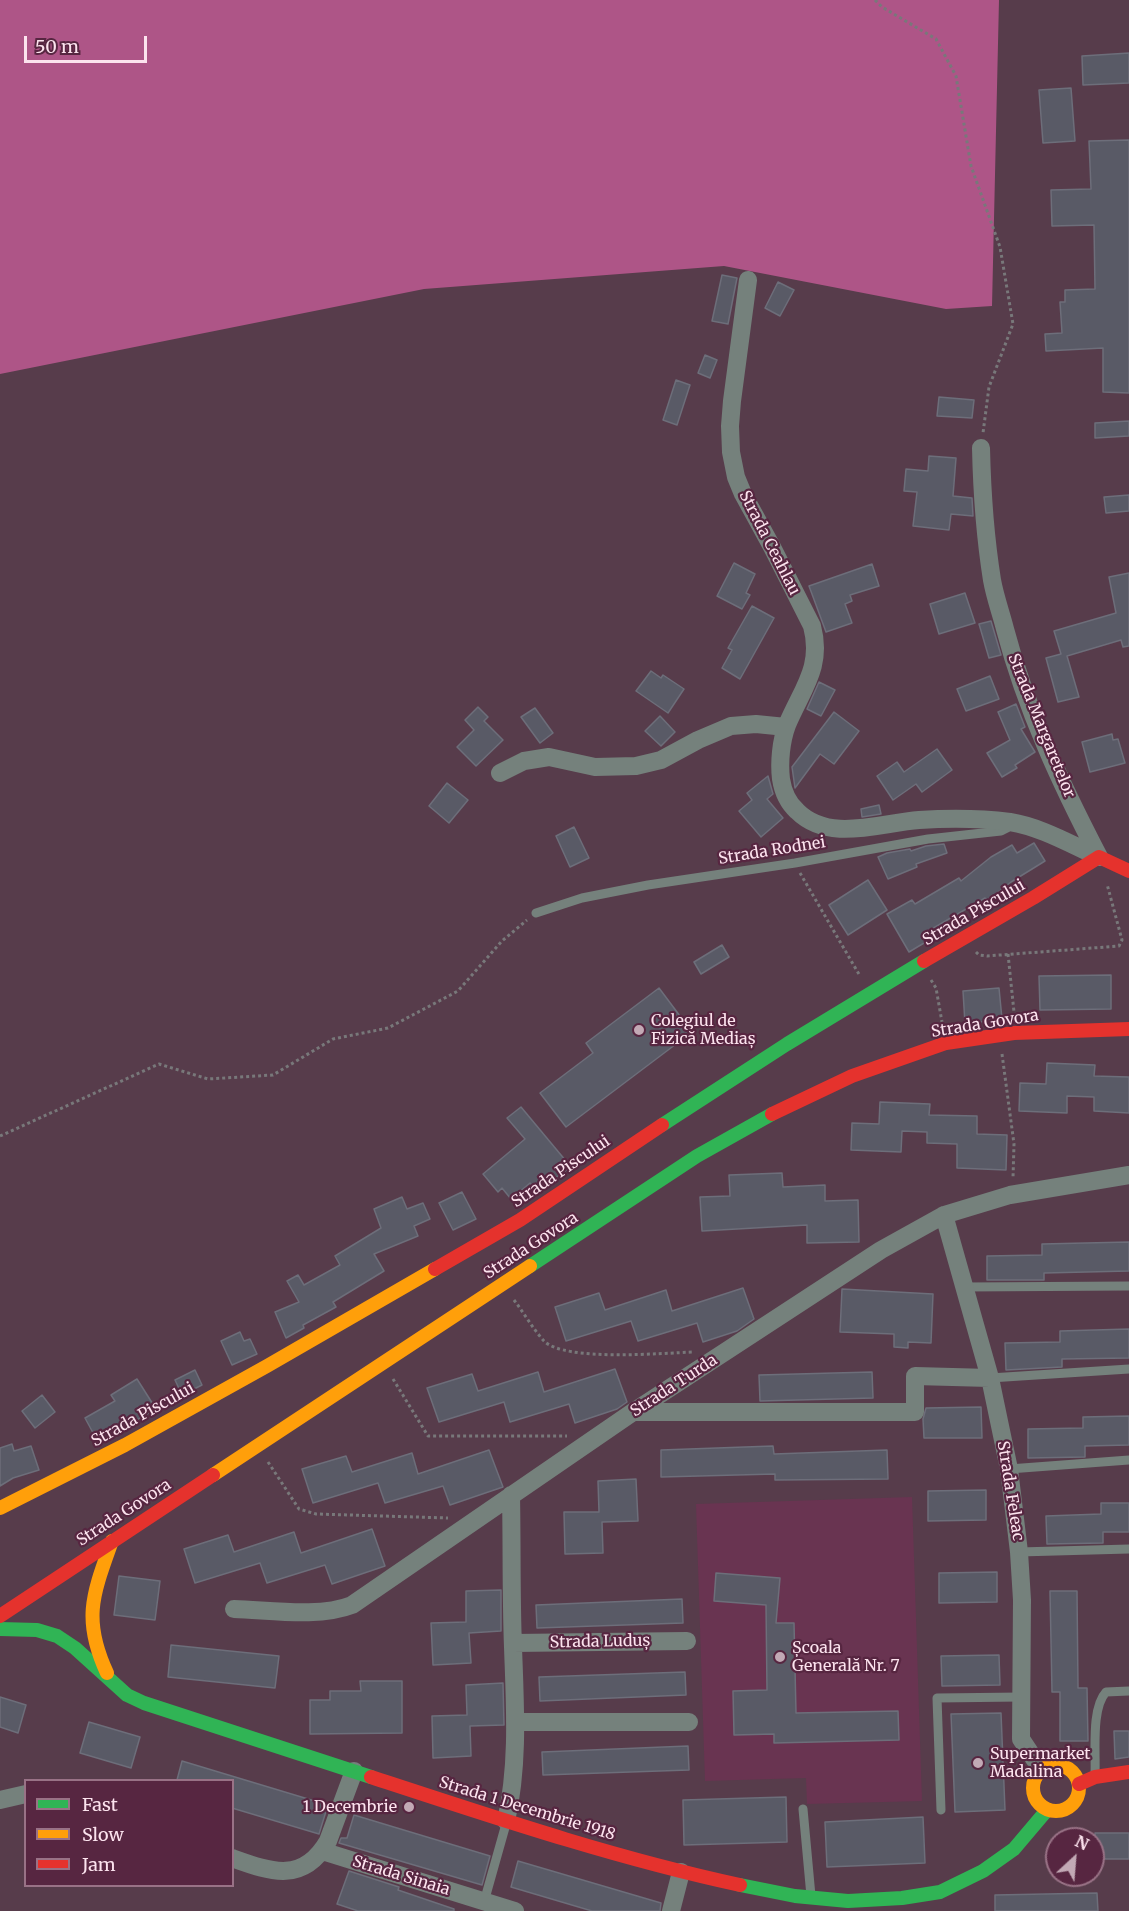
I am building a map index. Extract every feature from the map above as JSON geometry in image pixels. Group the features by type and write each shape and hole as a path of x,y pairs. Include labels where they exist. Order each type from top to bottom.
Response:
{"main road":[{"path":"1099,857 1129,871"},
{"name":"Strada Piscului","path":"0,1508 216,1394 520,1220 702,1098 966,935 1033,898 1099,857"},
{"name":"Strada Govora","path":"0,1616 697,1156 758,1120 841,1079 947,1043 1058,1030 1129,1029"},
{"path":"112,1541 90,1607 95,1647 113,1684"},
{"name":"Strada 1 Decembrie 1918","path":"0,1629 37,1630 57,1636 75,1648 127,1695 144,1703 506,1821 681,1872 847,1906 940,1892 983,1871 1014,1848 1047,1810"},
{"path":"1050,1765 1069,1768 1076,1775 1079,1784 1076,1800 1063,1811 1047,1810 1035,1799 1032,1791 1036,1775 1041,1769 1050,1765"},
{"path":"1079,1784 1095,1777 1129,1772"}],"street":[{"name":"Strada Ceahlau","path":"748,280 732,401 731,452 736,477 743,494 812,626 815,639 816,657 811,674 786,728 780,759 782,781 788,802 805,819 831,829 871,828 908,821 957,818 1012,822 1036,828 1099,857"},
{"name":"Strada Margaretelor","path":"981,448 983,506 993,582 1016,670 1067,797 1099,857"},
{"path":"500,773 524,761 549,757 595,767 636,766 661,760 698,740 731,726 756,723 786,728"},
{"name":"Strada Turda","path":"234,1609 324,1612 352,1605 633,1412 881,1250 944,1215 1010,1195 1129,1175"},
{"name":"Strada Feleac","path":"944,1215 990,1378 1009,1469 1022,1600 1021,1739 1041,1769"},
{"path":"633,1412 915,1412 915,1376 990,1378"},
{"path":"506,1821 513,1781 515,1722 511,1495"},
{"name":"Strada Luduș","path":"513,1643 687,1641"},
{"path":"515,1722 688,1722"},
{"path":"234,1859 266,1870 292,1871 312,1863 328,1841 354,1771"},
{"path":"0,1800 24,1794"},
{"name":"Strada Sinaia","path":"322,1851 515,1911"},
{"path":"671,1911 681,1872"},
{"path":"902,1898 910,1908 916,1911"}],"lane":[{"name":"Strada Rodnei","path":"536,913 582,898 615,892 928,839 1001,831 1008,828 1012,822"},
{"path":"965,1287 1129,1286"},
{"path":"990,1378 1129,1370"},
{"path":"1009,1469 1129,1460"},
{"path":"1019,1552 1129,1549"},
{"path":"1095,1777 1097,1708 1100,1698 1106,1692 1129,1691"},
{"path":"941,1810 937,1698 1021,1697"},
{"path":"804,1809 811,1898"},
{"path":"484,1902 506,1821"}],"path":[{"path":"875,0 882,7 936,39 956,76 971,166 999,247 1013,324 989,387 981,448"},
{"path":"966,935 974,951 979,955 1119,946 1122,940 1099,857"},
{"path":"795,863 869,994"},
{"path":"0,1136 159,1064 208,1079 273,1075 333,1039 388,1028 458,991 502,941 536,913"},
{"path":"1008,954 1016,1034"},
{"path":"920,963 936,988 947,1043"},
{"path":"1000,1035 1014,1144 1010,1195"},
{"path":"503,1284 545,1342 565,1351 626,1355 712,1351 722,1354"},
{"path":"384,1363 428,1436 599,1436"},
{"path":"258,1445 299,1509 316,1514 477,1518"}],"shaded area":[{"path":"0,0 999,0 992,306 946,309 724,266 424,289 0,374"},
{"path":"912,1497 922,1801 807,1804 806,1778 705,1781 696,1504"}],"building":[{"path":"1129,53 1129,83 1083,85 1082,56"},
{"path":"1071,88 1075,141 1043,143 1039,90"},
{"path":"1129,140 1129,393 1103,392 1103,348 1046,351 1045,334 1062,333 1060,302 1065,302 1065,290 1095,289 1094,225 1052,226 1051,190 1091,189 1089,141"},
{"path":"722,275 737,278 728,324 712,321"},
{"path":"778,282 794,290 780,316 765,308"},
{"path":"705,355 717,360 710,378 698,373"},
{"path":"676,380 690,385 677,425 663,420"},
{"path":"939,397 974,400 972,418 937,416"},
{"path":"1129,421 1129,436 1095,438 1095,423"},
{"path":"929,456 956,458 953,496 972,498 973,516 951,514 949,530 913,526 917,492 904,491 906,469 928,471"},
{"path":"1129,495 1129,511 1106,513 1104,497"},
{"path":"734,563 755,574 746,593 750,595 742,609 717,596"},
{"path":"872,564 879,586 850,595 852,601 845,604 852,623 826,632 809,586"},
{"path":"1129,573 1129,646 1123,647 1121,640 1067,656 1079,697 1058,702 1046,658 1061,654 1054,631 1116,613 1109,577"},
{"path":"965,593 975,623 939,634 930,604"},
{"path":"752,606 774,618 740,679 722,668 732,650 728,648"},
{"path":"991,621 1001,655 989,658 979,624"},
{"path":"651,671 661,678 663,675 684,689 668,713 636,691"},
{"path":"990,676 999,699 966,711 957,689"},
{"path":"819,682 835,690 821,716 807,709"},
{"path":"1016,704 1025,727 1021,729 1035,752 1015,765 1017,768 1002,777 987,753 1010,740 998,712"},
{"path":"478,707 488,717 484,721 503,740 476,766 457,747 474,730 465,720"},
{"path":"535,708 553,733 540,743 521,717"},
{"path":"834,712 859,731 834,764 820,754 795,788 792,767"},
{"path":"660,716 675,732 661,746 645,731"},
{"path":"1112,734 1113,740 1118,739 1125,763 1090,772 1082,742"},
{"path":"937,749 952,770 922,792 916,784 893,800 877,776 897,762 904,772"},
{"path":"768,776 773,794 767,799 783,818 761,837 739,811 752,800 747,793"},
{"path":"447,783 468,800 449,823 429,806"},
{"path":"879,805 881,814 862,817 861,809"},
{"path":"574,827 589,858 570,867 556,836"},
{"path":"1034,843 1045,861 1011,882 988,900 985,898 930,930 934,937 909,952 887,914 912,900 915,904 959,878 961,881 991,857 1012,845 1017,853"},
{"path":"944,844 947,853 916,864 917,867 888,879 878,857 887,853"},
{"path":"868,880 887,910 848,935 829,905"},
{"path":"722,945 729,957 701,974 694,962"},
{"path":"1111,975 1111,1009 1040,1010 1039,976"},
{"path":"659,988 692,1032 566,1127 540,1093 593,1053 586,1043"},
{"path":"999,988 1002,1019 965,1024 963,991"},
{"path":"1047,1063 1095,1065 1094,1076 1129,1077 1129,1113 1094,1111 1094,1097 1067,1096 1067,1113 1019,1111 1020,1083 1046,1084"},
{"path":"880,1102 930,1104 929,1115 977,1116 977,1134 1007,1135 1006,1170 957,1168 957,1144 927,1143 927,1132 902,1131 901,1152 851,1150 852,1123 879,1124"},
{"path":"521,1107 571,1167 537,1191 530,1183 511,1199 502,1188 498,1192 483,1174 525,1139 507,1118"},
{"path":"782,1173 783,1187 825,1185 825,1201 858,1200 859,1242 807,1243 807,1225 702,1231 700,1197 730,1196 729,1175"},
{"path":"462,1192 476,1219 453,1230 439,1203"},
{"path":"402,1197 407,1209 423,1203 430,1219 414,1226 418,1236 374,1254 384,1271 333,1302 336,1307 303,1325 304,1328 286,1338 275,1312 299,1302 287,1281 298,1275 304,1285 340,1265 335,1256 381,1228 374,1209"},
{"path":"1129,1242 1129,1271 1044,1273 1044,1280 987,1280 987,1256 1042,1255 1042,1244"},
{"path":"743,1288 754,1319 737,1331 703,1342 697,1323 638,1341 631,1321 566,1341 555,1307 599,1293 605,1310 666,1290 672,1311"},
{"path":"842,1289 933,1294 931,1343 908,1342 908,1348 894,1347 894,1334 840,1332"},
{"path":"1129,1329 1129,1358 1062,1359 1062,1367 1006,1370 1005,1343 1060,1342 1060,1331"},
{"path":"240,1332 244,1341 250,1339 257,1354 232,1365 221,1341"},
{"path":"615,1369 627,1402 617,1409 575,1423 569,1404 510,1422 504,1402 439,1422 427,1388 472,1374 478,1391 538,1372 544,1392"},
{"path":"195,1370 202,1385 182,1395 175,1380"},
{"path":"872,1372 873,1398 760,1401 759,1375"},
{"path":"137,1379 156,1409 98,1442 85,1418 115,1401 111,1395"},
{"path":"42,1395 55,1412 35,1428 22,1411"},
{"path":"981,1407 982,1438 924,1438 923,1419 926,1408"},
{"path":"1129,1416 1129,1445 1085,1446 1085,1457 1028,1458 1028,1429 1083,1428 1083,1417"},
{"path":"12,1444 14,1451 31,1446 39,1470 13,1478 0,1486 0,1448"},
{"path":"773,1446 774,1454 887,1450 888,1479 775,1480 775,1474 661,1477 661,1450"},
{"path":"489,1450 503,1487 450,1505 443,1486 385,1503 378,1483 313,1503 302,1469 346,1456 352,1472 412,1453 418,1474"},
{"path":"636,1479 638,1521 602,1522 603,1553 565,1554 564,1512 599,1512 598,1481"},
{"path":"986,1490 986,1520 928,1521 928,1491"},
{"path":"1101,1503 1129,1503 1129,1532 1103,1532 1103,1543 1047,1544 1046,1516 1101,1514"},
{"path":"372,1529 385,1566 332,1584 325,1565 267,1583 260,1563 195,1583 184,1549 228,1535 234,1552 294,1532 301,1553"},
{"path":"997,1572 997,1602 939,1603 939,1573"},
{"name":"Școala Generală Nr. 7","path":"716,1573 780,1578 776,1623 794,1623 796,1713 898,1711 899,1740 774,1743 774,1734 734,1735 733,1691 767,1690 766,1605 714,1601"},
{"path":"119,1576 160,1581 155,1620 114,1615"},
{"path":"501,1590 501,1631 469,1633 471,1663 433,1665 431,1623 466,1622 466,1591"},
{"path":"1050,1591 1077,1591 1078,1688 1087,1688 1088,1741 1060,1741 1060,1692 1052,1692"},
{"path":"682,1599 683,1623 537,1628 536,1605"},
{"path":"171,1645 279,1656 275,1688 168,1677"},
{"path":"999,1655 1000,1685 942,1686 941,1656"},
{"path":"685,1672 686,1695 540,1701 539,1677"},
{"path":"360,1681 402,1681 402,1733 310,1734 310,1700 330,1700 330,1691 361,1691"},
{"path":"503,1683 504,1725 470,1726 471,1756 433,1758 432,1716 467,1715 466,1685"},
{"path":"0,1697 26,1705 18,1733 0,1727"},
{"name":"Supermarket Madalina","path":"1001,1713 1005,1810 955,1812 951,1714"},
{"path":"89,1722 140,1737 131,1768 80,1753"},
{"path":"1114,1731 1129,1731 1129,1757 1115,1759"},
{"path":"688,1746 689,1770 543,1775 542,1752"},
{"path":"182,1761 328,1805 319,1834 234,1809 234,1779 177,1779"},
{"path":"786,1797 787,1842 684,1845 683,1800"},
{"path":"354,1815 490,1856 482,1885 339,1843 341,1838 347,1838"},
{"path":"923,1817 925,1863 827,1867 825,1822"},
{"path":"1105,1833 1129,1833 1129,1859 1105,1859"},
{"path":"518,1861 661,1903 660,1911 592,1911 511,1887"},
{"path":"349,1871 399,1887 398,1890 454,1909 454,1911 358,1911 337,1904"},
{"path":"1097,1893 1098,1911 995,1911 995,1895"}],"traffic: fast":[{"path":"662,1125 787,1044 924,961"},
{"path":"530,1266 697,1156 772,1114"},
{"path":"0,1629 37,1630 57,1636 75,1648 127,1695 144,1703 371,1777"},
{"path":"740,1885 795,1896 848,1901 902,1898 940,1892 983,1871 1014,1849 1047,1810"}],"traffic: slow":[{"path":"213,1475 530,1266"},
{"path":"0,1508 125,1445 435,1269"},
{"path":"107,1673 95,1637 93,1607 95,1592 112,1541"},
{"path":"1061,1765 1073,1771 1078,1779 1079,1788 1078,1797 1073,1805 1065,1810 1051,1811 1043,1808 1036,1801 1033,1783 1036,1775 1043,1768 1061,1765"}],"traffic: jam":[{"path":"924,961 1099,857 1129,871"},
{"path":"772,1114 852,1076 946,1043 1014,1033 1129,1029"},
{"path":"435,1269 520,1220 662,1125"},
{"path":"0,1616 213,1475"},
{"path":"1079,1784 1095,1777 1129,1772"},
{"path":"371,1777 600,1850 740,1885"}],"place":[{"name":"Colegiul de Fizică Mediaș","path":"639,1030"},
{"name":"Școala Generală Nr. 7","path":"780,1657"},
{"name":"Supermarket Madalina","path":"978,1763"},
{"name":"1 Decembrie","path":"409,1807"}]}
